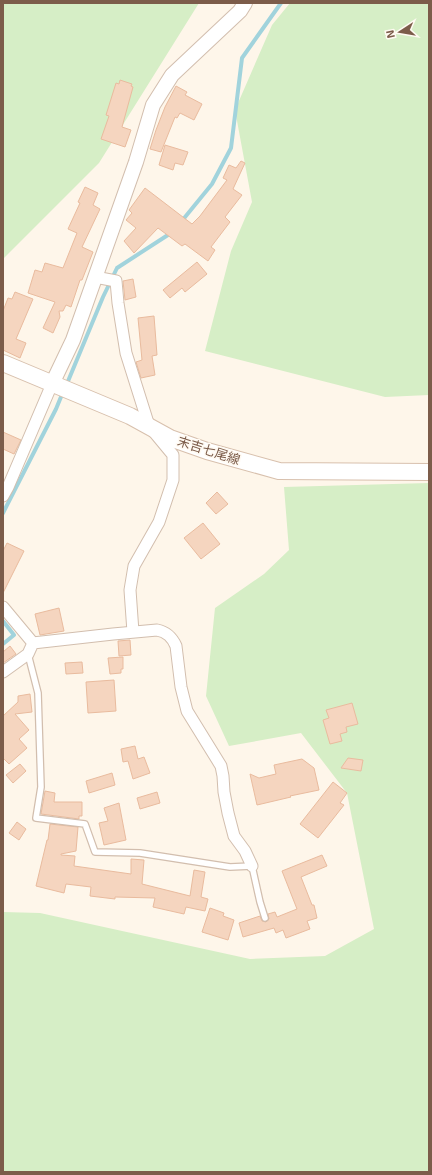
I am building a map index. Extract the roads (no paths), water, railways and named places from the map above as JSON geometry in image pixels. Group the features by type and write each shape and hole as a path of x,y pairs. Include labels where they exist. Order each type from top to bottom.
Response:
{"main road":[{"name":"末吉七尾線","path":"3,363 130,416 170,438 207,451 279,471 429,472"}],"street":[{"path":"3,496 72,340 136,162 153,105 172,75 240,11 245,3"},
{"path":"95,277 116,281 126,353 149,426 172,455 173,480 159,522 134,566 130,590 133,632"},
{"path":"3,607 33,643"},
{"path":"33,643 133,632 162,631 170,635 176,646 181,686 187,711 221,766 224,776 224,792 234,836 245,851 252,866"},
{"path":"3,672 28,654 33,643"}],"lane":[{"path":"28,654 38,693 41,787 36,818 85,824 95,852 140,853 230,867 252,866 265,918"}],"waterway":[{"path":"181,222 212,184 231,148 242,58 281,3"},
{"path":"66,386 103,297 117,268 171,233"},
{"path":"3,513 56,409 63,392"},
{"path":"3,621 14,635 3,644"}]}
